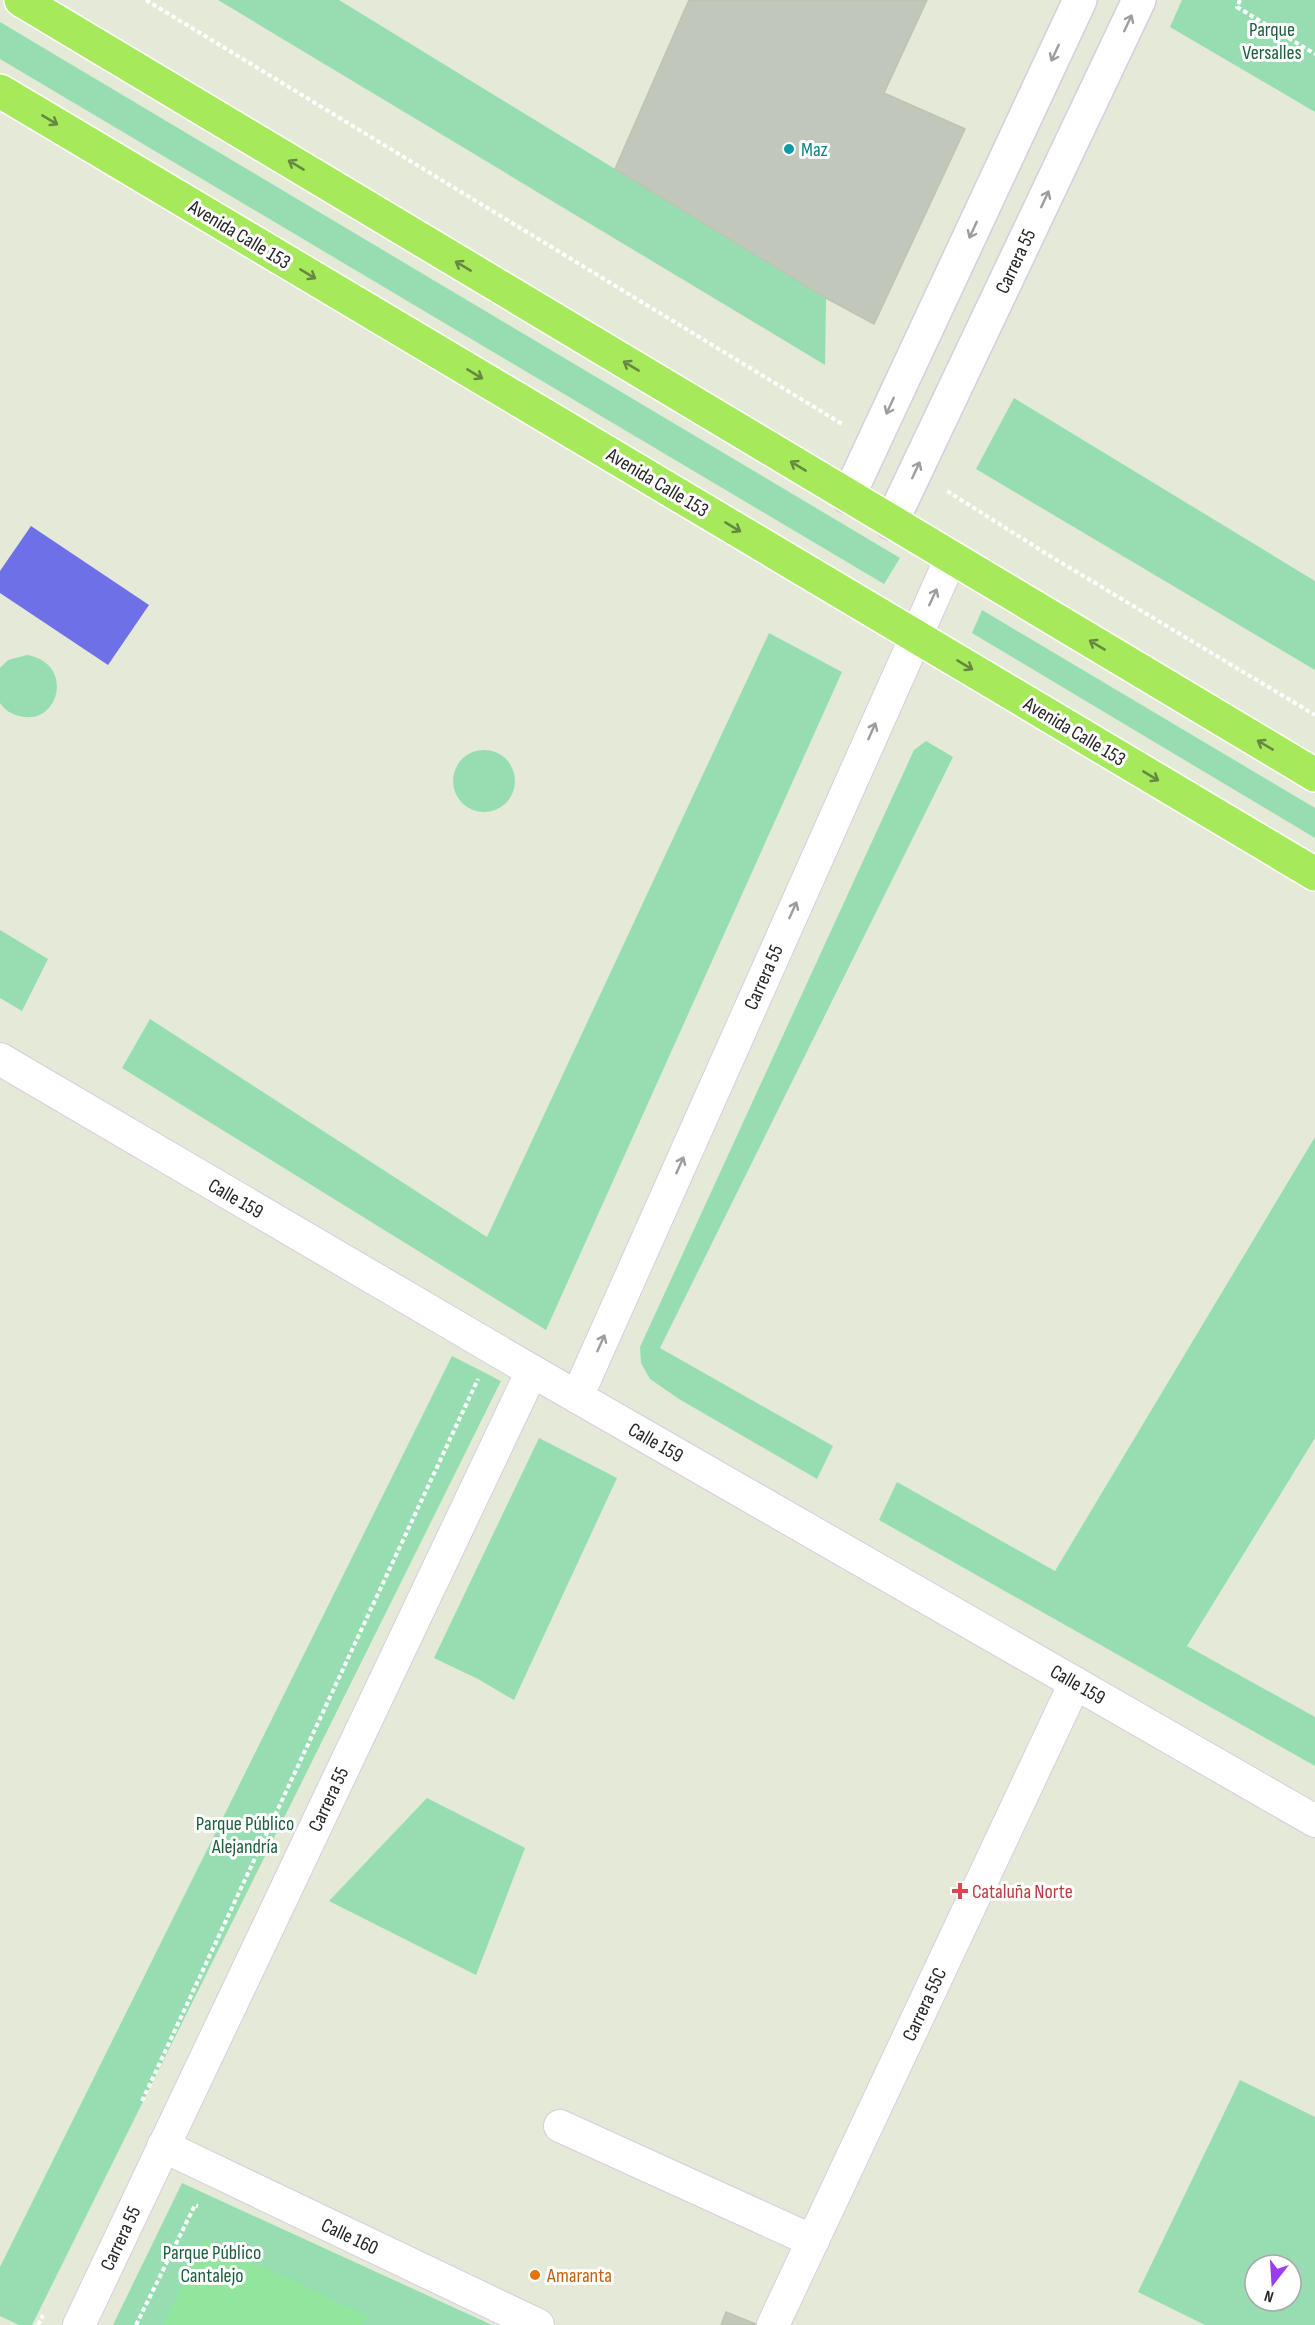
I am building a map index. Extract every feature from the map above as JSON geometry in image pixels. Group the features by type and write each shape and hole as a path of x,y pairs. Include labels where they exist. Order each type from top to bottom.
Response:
{"main road":[{"path":"21,0 1315,775"},
{"name":"Avenida Calle 153","path":"0,90 1315,874"}],"street":[{"path":"848,497 1080,0"},
{"name":"Carrera 55","path":"891,523 1139,0"},
{"path":"923,336 969,357"},
{"name":"Carrera 55","path":"578,1397 951,558"},
{"name":"Calle 159","path":"0,1059 532,1371 1315,1821"},
{"name":"Carrera 55","path":"79,2325 532,1371"},
{"name":"Carrera 55C","path":"773,2325 1075,1683"},
{"path":"560,2126 813,2241"},
{"name":"Calle 160","path":"163,2146 538,2325"}],"path":[{"path":"146,0 812,405"},
{"path":"1240,0 1237,7 1315,54"},
{"path":"1050,556 1315,715"},
{"path":"139,2108 493,1348"},
{"path":"136,2325 195,2205 206,2210"},
{"path":"38,2325 43,2314"}],"green space":[{"path":"218,0 339,0 826,298 825,365"},
{"name":"Parque Versalles","path":"1182,0 1315,0 1315,112 1170,27"},
{"path":"0,22 900,558 884,584 0,59"},
{"path":"1014,398 1315,581 1315,670 976,469"},
{"path":"982,610 1315,808 1315,838 972,633"},
{"path":"769,633 842,672 546,1330 122,1068 150,1019 487,1237"},
{"path":"27,655 42,660 52,669 56,681 56,693 52,704 44,712 33,717 13,714 0,703 0,668 8,660"},
{"path":"926,741 953,757 660,1348 833,1446 817,1479 679,1399 650,1379 641,1363 640,1347 914,750"},
{"path":"478,750 490,750 506,759 513,769 515,781 513,793 506,803 490,812 478,812 467,807 458,798 453,787 453,775 458,764 467,755"},
{"path":"0,930 48,959 22,1011 0,998"},
{"path":"1315,1137 1315,1438 1187,1646 1315,1717 1315,1766 879,1520 897,1482 1055,1571"},
{"name":"Parque Público Alejandría","path":"452,1356 501,1381 32,2325 19,2325 0,2316 0,2267"},
{"path":"539,1438 617,1478 514,1700 478,1679 434,1658"},
{"path":"427,1798 525,1848 476,1975 329,1901"},
{"path":"1240,2080 1315,2117 1315,2325 1205,2325 1138,2292"},
{"name":"Parque Público Cantalejo","path":"182,2183 492,2325 113,2325"},
{"path":"204,2239 367,2316 362,2325 163,2325"}],"shaded area":[{"path":"31,526 149,605 108,665 0,593 0,571"}],"building":[{"name":"Maz","path":"689,0 927,0 884,93 965,129 874,324 826,298 615,169"},
{"path":"726,2312 758,2325 721,2325"}],"place":[{"name":"Maz","path":"789,149"},
{"name":"Cataluña Norte","path":"960,1891"},
{"name":"Amaranta","path":"535,2275"}]}
